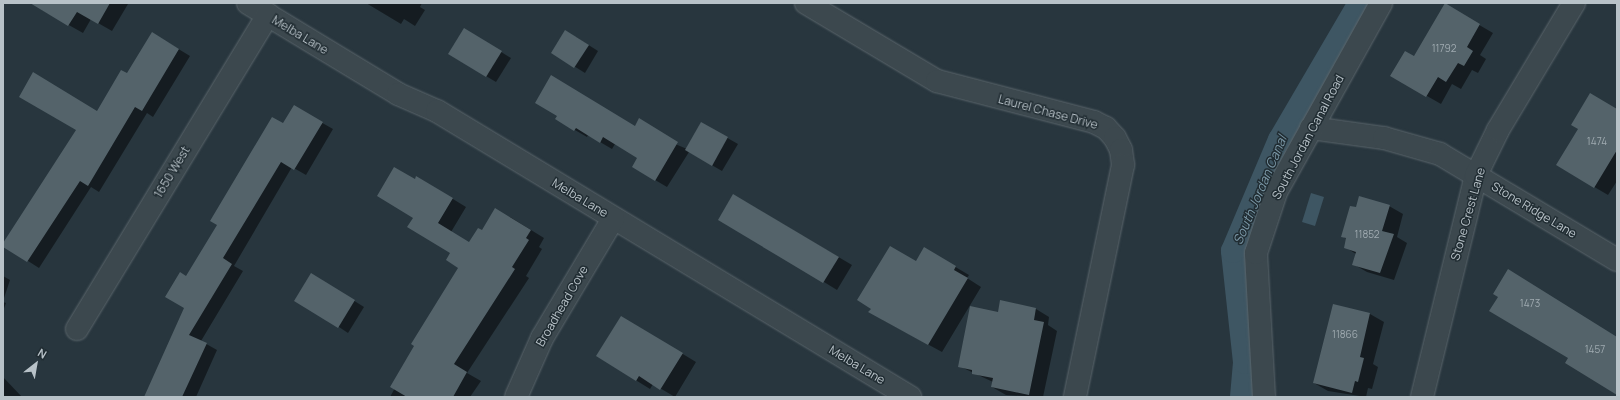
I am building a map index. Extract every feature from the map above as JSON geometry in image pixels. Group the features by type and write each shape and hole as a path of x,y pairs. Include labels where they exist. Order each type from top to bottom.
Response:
{"street":[{"name":"Melba Lane","path":"248,3 398,94 437,111 910,397"},
{"name":"Laurel Chase Drive","path":"806,3 937,81 1094,122 1106,128 1115,138 1121,150 1123,165 1075,397"},
{"name":"South Jordan Canal Road","path":"1264,397 1256,252 1276,192 1381,3"},
{"name":"Stone Crest Lane","path":"1422,397 1476,175 1498,130 1574,3"},
{"name":"1650 West","path":"77,329 268,15"},
{"name":"Stone Ridge Lane","path":"1311,128 1412,145 1440,154 1617,260"},
{"name":"Broadhead Cove","path":"516,397 542,338 613,218"}],"water":[{"path":"1311,193 1324,197 1315,226 1302,222"}],"building":[{"path":"30,3 110,3 98,24 77,12 68,26"},
{"path":"1445,3 1480,24 1467,47 1473,51 1464,66 1458,63 1446,82 1438,77 1426,97 1390,76 1405,51 1414,56"},
{"path":"464,28 502,51 486,77 448,54"},
{"path":"565,30 589,45 574,68 551,53"},
{"path":"152,32 179,49 142,111 135,107 88,186 80,181 27,262 3,247 3,243 76,130 19,97 33,72 97,111 121,70 127,73"},
{"path":"551,75 635,126 639,118 678,142 655,181 632,167 637,158 603,137 600,143 576,128 574,131 555,119 557,116 535,103"},
{"path":"1590,93 1617,109 1617,150 1594,188 1556,165 1578,129 1571,125"},
{"path":"294,105 323,122 294,170 281,162 223,258 232,264 189,335 207,343 182,397 144,397 184,308 165,297 180,272 186,276 217,225 210,221 272,117 283,123"},
{"path":"701,122 728,137 712,166 685,150"},
{"path":"394,167 415,179 416,176 453,198 438,223 469,242 478,228 482,230 495,208 531,230 526,238 529,240 512,267 515,269 454,364 467,372 453,397 407,397 390,387 414,346 411,344 458,268 446,260 450,253 407,227 413,218 377,196"},
{"path":"733,194 839,257 823,283 718,220"},
{"path":"1359,196 1390,205 1382,231 1394,234 1380,273 1352,265 1356,252 1344,248 1346,238 1341,237 1350,206 1356,207"},
{"path":"890,246 916,261 924,247 956,266 954,270 968,278 928,345 868,312 871,309 857,300"},
{"path":"1508,269 1617,337 1617,395 1565,363 1568,358 1489,311 1498,297 1493,294"},
{"path":"311,273 355,300 338,328 294,301"},
{"path":"1000,300 1036,308 1034,320 1044,322 1029,395 991,387 993,378 972,374 972,370 958,367 970,306 998,312"},
{"path":"1333,304 1370,313 1360,357 1364,358 1358,382 1355,381 1352,393 1313,383"},
{"path":"621,316 683,353 660,390 639,376 636,381 596,356"}],"waterway":[{"name":"South Jordan Canal","path":"1242,397 1245,362 1233,251 1280,140 1360,3"}]}
